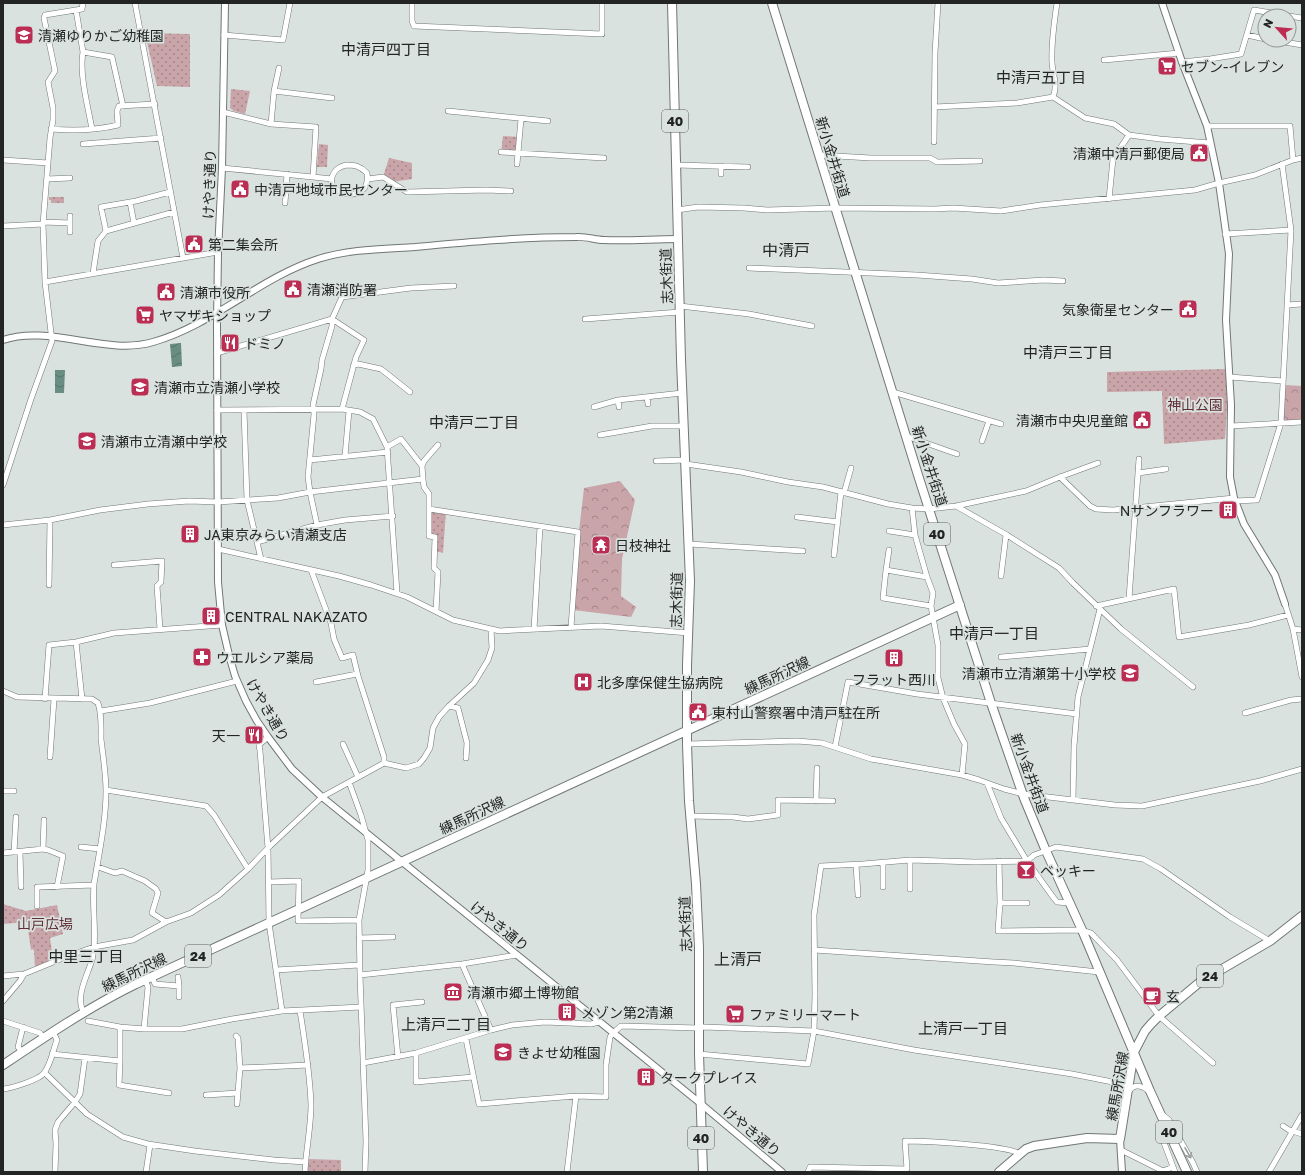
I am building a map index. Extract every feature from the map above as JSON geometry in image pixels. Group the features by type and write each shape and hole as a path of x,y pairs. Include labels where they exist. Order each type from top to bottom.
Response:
{"main road":[{"name":"志木街道","path":"672,3 682,393 690,581 687,665 687,744 690,816 698,928 700,1104 703,1172"},
{"name":"新小金井街道","path":"772,3 929,509 991,703 1023,794 1046,851 1082,930 1150,1091 1187,1172"},
{"name":"練馬所沢線","path":"3,1065 84,1012 148,979 960,605"},
{"name":"練馬所沢線","path":"999,1172 1026,1149 1034,1146 1087,1138 1120,1139 1134,1052 1145,1031 1159,1016 1200,982 1270,942 1302,917"}],"street":[{"path":"3,485 31,399 51,346 52,338 44,282 43,223 53,108 48,82 55,71 44,18 45,15 82,9 83,3"},
{"path":"135,3 183,258"},
{"name":"けやき通り","path":"225,3 222,168 217,312 219,596 222,625 229,655 237,681 246,701 268,737 292,769 322,797 782,1172"},
{"path":"224,35 283,40 290,3"},
{"path":"412,3 412,21 414,26 602,34 602,3"},
{"path":"934,142 935,53 938,3"},
{"path":"1053,98 1056,91 1052,64 1053,37 1057,3"},
{"path":"1162,3 1182,62 1207,126 1219,183 1229,254 1226,320 1230,377 1230,477 1234,500 1244,524 1275,575 1293,629 1300,657 1302,677"},
{"path":"76,10 84,52 82,60 83,72 92,129"},
{"path":"1182,62 1241,54 1254,10 1257,11"},
{"path":"1247,35 1257,37"},
{"path":"84,52 112,58 123,106"},
{"path":"1104,60 1179,53"},
{"path":"271,124 274,92 280,68"},
{"path":"274,92 332,98"},
{"path":"934,107 1017,103 1053,98 1085,118 1114,124 1129,135 1210,143"},
{"path":"52,129 92,129 118,125 117,111 119,106 155,104"},
{"path":"448,111 548,122"},
{"path":"223,112 271,124 316,127 313,177"},
{"path":"517,164 521,119"},
{"path":"1207,126 1290,126 1293,160"},
{"path":"1109,199 1113,159 1129,135"},
{"path":"83,144 161,138"},
{"path":"501,152 604,158"},
{"path":"819,155 871,158 930,158 937,162 980,161"},
{"path":"677,210 698,207 768,210 836,208 953,208 1001,211 1040,205 1109,199 1131,195 1188,191 1255,176 1282,164 1302,158"},
{"path":"3,160 48,163"},
{"path":"959,162 959,168"},
{"path":"1060,477 1090,506 1096,509 1113,510 1234,500 1257,500 1280,422 1291,230 1282,164"},
{"path":"354,165 362,168 367,173 368,179 364,188 359,193 345,194 338,191 333,184 332,179 336,170 340,166 354,165"},
{"path":"676,165 748,167"},
{"path":"720,174 721,166"},
{"path":"222,168 332,179"},
{"path":"285,203 287,174"},
{"path":"368,179 384,177 407,192 486,190 511,191"},
{"path":"47,179 70,178"},
{"path":"106,231 101,207 130,202 170,192"},
{"path":"130,202 134,224"},
{"path":"93,273 98,241 106,231 174,212"},
{"path":"70,216 70,232"},
{"path":"3,226 43,223 70,223"},
{"path":"1225,234 1291,230"},
{"path":"3,340 18,337 52,338 119,346 153,342 178,333 205,319 293,269 320,258 351,252 490,240 575,236 604,240 678,239"},
{"path":"44,282 218,252"},
{"path":"749,268 933,276 998,283 1044,280 1063,281"},
{"path":"318,525 308,477 314,414 313,405 322,360 332,326 332,319 342,297 411,288 454,286"},
{"path":"1286,305 1302,304"},
{"path":"585,319 680,309 749,314 812,326"},
{"path":"217,353 332,319 364,340 356,357 342,409"},
{"path":"354,366 358,364 382,369 410,392"},
{"path":"1230,377 1283,381"},
{"path":"893,392 1001,424"},
{"path":"594,407 618,400 682,393"},
{"path":"647,397 648,404"},
{"path":"618,400 619,407"},
{"path":"217,410 342,409 360,412 373,419 387,450 393,516 397,593"},
{"path":"244,410 247,500 261,559"},
{"path":"345,456 349,411"},
{"path":"982,442 989,421"},
{"path":"1231,426 1280,422 1302,422"},
{"path":"600,435 652,426 684,426"},
{"path":"906,436 957,454"},
{"path":"310,460 387,450 401,438 422,466"},
{"path":"436,611 438,572 434,568 435,537 429,536 429,494 424,487 422,466 424,461 438,445"},
{"path":"1129,599 1139,459"},
{"path":"656,461 686,462 842,492 888,504 929,509 956,506 1026,491 1098,463"},
{"path":"834,555 842,492 851,468"},
{"path":"1138,473 1166,469"},
{"path":"3,525 50,520 100,510 148,504 189,501 218,502 278,498 310,492 423,479"},
{"path":"956,506 1059,568 1073,584 1121,629 1193,687"},
{"path":"912,508 915,535 933,593 931,606 938,645 938,678 943,698 964,744 962,775"},
{"path":"429,509 578,532 570,627"},
{"path":"257,542 318,525 345,520 393,516"},
{"path":"797,517 838,522"},
{"path":"49,585 50,520"},
{"path":"534,629 540,527"},
{"path":"889,531 915,535"},
{"path":"1001,576 1006,535"},
{"path":"689,544 802,551"},
{"path":"218,549 340,576 397,593 453,620 500,631 601,626 689,633"},
{"path":"889,550 883,598 931,606"},
{"path":"114,565 162,561 161,582 157,586 160,629"},
{"path":"311,570 331,623 334,640 342,658 352,655 384,757 384,763"},
{"path":"886,570 927,577"},
{"path":"1098,607 1174,589 1179,637 1249,625 1288,615"},
{"path":"1073,800 1074,746 1078,697 1090,649 1098,607"},
{"path":"45,699 49,645 76,642 114,633 222,625"},
{"path":"3,976 24,974 94,947 133,940 166,922 191,913 219,895 248,870 268,848 322,797 384,763 406,768 419,764 430,748 433,728 440,717 474,683 488,660 492,648 491,629"},
{"path":"1293,629 1302,630"},
{"path":"76,642 82,699"},
{"path":"1001,657 1090,649"},
{"path":"316,682 357,674"},
{"path":"101,711 150,704 237,681"},
{"path":"835,747 848,682 943,698 1077,714"},
{"path":"3,691 17,697 45,699 92,699 98,703 101,711 101,738 106,790 105,814 94,885 94,947 92,962 84,980 82,993 81,1007 84,1012"},
{"path":"50,757 54,699"},
{"path":"1245,713 1291,700 1302,700"},
{"path":"450,706 458,708 467,743 466,758"},
{"path":"268,737 259,745 268,848 269,923 282,1011"},
{"path":"687,744 798,741 822,743 871,759 962,775 1023,794 1115,805 1142,806 1260,781 1302,769"},
{"path":"344,744 358,777"},
{"path":"816,801 817,768"},
{"path":"348,782 361,815 368,844 368,870 359,920 359,965 366,1141 365,1172"},
{"path":"987,783 1000,818 1027,861 1052,897 1057,902 1069,903"},
{"path":"106,790 206,806 214,815 248,870"},
{"path":"3,792 14,791"},
{"path":"690,816 733,817 748,819 778,815 778,800 833,801"},
{"path":"14,852 16,817"},
{"path":"43,849 44,820"},
{"path":"81,847 100,849"},
{"path":"699,1054 808,1064 814,1031 814,915 821,866 856,865 910,860 1027,861 1034,855 1056,847 1143,859 1161,869 1230,918 1270,942"},
{"path":"3,853 43,849 64,856 57,887"},
{"path":"20,852 21,887"},
{"path":"910,860 910,889"},
{"path":"999,861 1000,903 998,931 1082,930 1091,932 1113,955 1159,1016 1213,1063"},
{"path":"883,862 883,887"},
{"path":"856,865 858,895"},
{"path":"98,867 115,873 122,871 145,881 156,889 158,893 152,913 166,922"},
{"path":"268,882 299,881 298,921 359,920"},
{"path":"37,906 37,888 94,885"},
{"path":"1000,903 1027,903"},
{"path":"359,938 393,937"},
{"path":"814,950 1014,963 1099,972"},
{"path":"360,975 462,964 517,955"},
{"path":"462,964 491,1030"},
{"path":"276,970 359,965"},
{"path":"3,1001 24,974"},
{"path":"178,977 179,997"},
{"path":"148,979 156,984 178,986"},
{"path":"144,1029 148,979"},
{"path":"398,1057 393,1005 422,1002"},
{"path":"88,1021 120,1027 144,1029 182,1029 282,1011 361,1007"},
{"path":"300,1011 310,1085 310,1121 305,1172"},
{"path":"3,1021 40,1033 44,1038"},
{"path":"363,1063 416,1053 512,1025 545,1022 591,1024 599,1022"},
{"path":"466,1039 479,1104 576,1096 606,1097 606,1065 610,1037 621,1026 814,1031 914,1050 1072,1074 1128,1085"},
{"path":"22,1052 18,1047 23,1027"},
{"path":"120,1027 119,1085 169,1093"},
{"path":"3,1089 22,1085 42,1076 45,1073 57,1040 53,1032"},
{"path":"236,1036 238,1038 240,1068 237,1104"},
{"path":"416,1053 416,1082 473,1077"},
{"path":"52,1054 120,1061"},
{"path":"54,1172 56,1144 55,1130 58,1122 80,1094 85,1058"},
{"path":"240,1068 308,1065"},
{"path":"45,1073 87,1114 123,1138 150,1145 274,1160 306,1162"},
{"path":"1126,1098 1133,1087 1141,1086 1150,1091"},
{"path":"206,1095 238,1093"},
{"path":"567,1172 576,1096"},
{"path":"1160,1113 1169,1120 1197,1172"},
{"path":"1269,1172 1302,1115"},
{"path":"1120,1150 1163,1171 1174,1170 1163,1140 1166,1126"},
{"path":"1283,1126 1293,1132 1302,1134"},
{"path":"1120,1139 1122,1172"},
{"path":"808,1172 810,1167 907,1169 905,1141 990,1147 1016,1151 1020,1154"},
{"path":"146,1172 150,1145"}],"green space":[{"path":"145,33 190,34 190,87 157,86"},
{"path":"231,89 250,91 245,114 234,111 230,108"},
{"path":"503,136 519,137 518,153 501,152"},
{"path":"319,144 328,145 327,167 317,167"},
{"path":"389,158 412,163 412,179 392,182 383,177"},
{"path":"49,197 64,197 64,203 51,203"},
{"name":"神山公園","path":"1226,369 1227,405 1225,439 1164,444 1162,391 1107,392 1107,372"},
{"path":"1285,385 1302,386 1302,420 1283,421"},
{"path":"620,481 635,500 622,559 621,596 636,607 631,617 573,610 584,488"},
{"path":"429,509 446,511 443,553 435,551 435,537 429,536"},
{"name":"山戸広場","path":"3,904 26,911 57,905 63,934 50,938 53,959 35,967 34,951 33,949 31,950 27,922 3,924"},
{"path":"307,1159 341,1160 341,1172 306,1172"}],"water":[{"path":"181,343 182,366 172,367 170,344"},
{"path":"55,370 65,370 64,393 55,393"}],"place":[{"name":"清瀬ゆりかご幼稚園","path":"24,35"},
{"name":"セブン-イレブン","path":"1167,66"},
{"name":"清瀬中清戸郵便局","path":"1199,153"},
{"name":"中清戸地域市民センター","path":"240,189"},
{"name":"第二集会所","path":"194,244"},
{"name":"清瀬消防署","path":"293,289"},
{"name":"清瀬市役所","path":"166,292"},
{"name":"気象衛星センター","path":"1188,309"},
{"name":"ヤマザキショップ","path":"145,315"},
{"name":"ドミノ","path":"230,343"},
{"name":"清瀬市立清瀬小学校","path":"140,387"},
{"name":"清瀬市中央児童館","path":"1142,420"},
{"name":"清瀬市立清瀬中学校","path":"87,441"},
{"name":"Nサンフラワー","path":"1228,510"},
{"name":"JA東京みらい清瀬支店","path":"190,534"},
{"name":"日枝神社","path":"601,545"},
{"name":"CENTRAL NAKAZATO","path":"211,616"},
{"name":"ウエルシア薬局","path":"202,657"},
{"name":"フラット西川","path":"894,658"},
{"name":"清瀬市立清瀬第十小学校","path":"1130,673"},
{"name":"北多摩保健生協病院","path":"583,682"},
{"name":"東村山警察署中清戸駐在所","path":"698,712"},
{"name":"天一","path":"254,735"},
{"name":"ベッキー","path":"1026,870"},
{"name":"清瀬市郷土博物館","path":"453,992"},
{"name":"玄","path":"1152,996"},
{"name":"メゾン第2清瀬","path":"567,1012"},
{"name":"ファミリーマート","path":"735,1014"},
{"name":"きよせ幼稚園","path":"503,1052"},
{"name":"タークプレイス","path":"646,1077"}],"district":[{"name":"中清戸四丁目","path":"386,49"},
{"name":"中清戸五丁目","path":"1041,77"},
{"name":"中清戸","path":"786,250"},
{"name":"中清戸三丁目","path":"1068,352"},
{"name":"中清戸二丁目","path":"474,422"},
{"name":"中清戸一丁目","path":"994,633"},
{"name":"中里三丁目","path":"86,956"},
{"name":"上清戸","path":"738,959"},
{"name":"上清戸二丁目","path":"446,1024"},
{"name":"上清戸一丁目","path":"963,1028"}]}
